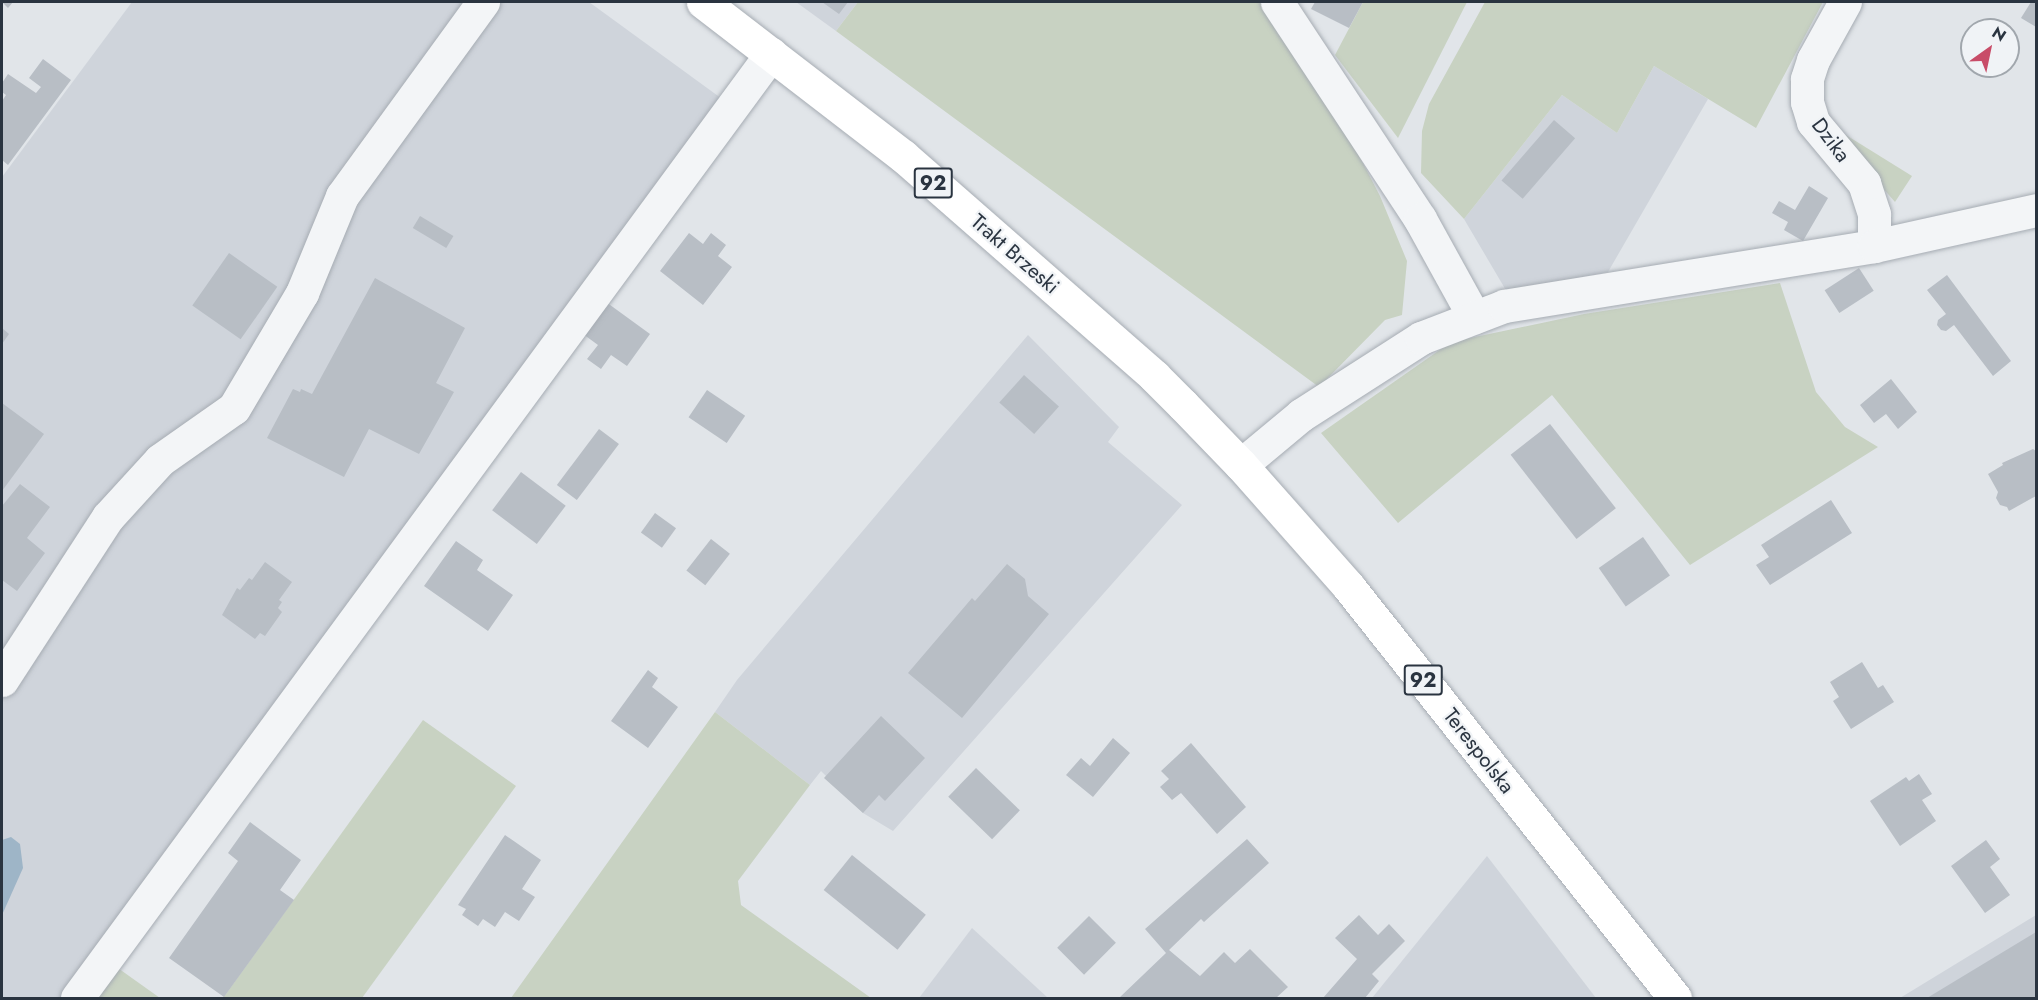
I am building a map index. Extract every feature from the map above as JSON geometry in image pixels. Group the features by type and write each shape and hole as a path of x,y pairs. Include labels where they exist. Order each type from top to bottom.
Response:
{"main road":[{"name":"Trakt Brzeski","path":"703,2 903,156 1154,376"},
{"name":"Terespolska","path":"1154,376 1241,465 1348,586 1675,999"}],"street":[{"path":"2,680 108,517 160,460 234,408 302,294 342,196 483,2"},
{"path":"1277,2 1420,219 1474,317"},
{"name":"Dzika","path":"1845,2 1813,60 1807,79 1807,102 1813,122 1864,183 1874,214 1874,246"},
{"path":"77,999 771,54"},
{"path":"1241,465 1300,415 1421,338 1504,306 1874,246 2037,210"}],"shaded area":[{"path":"132,2 589,2 725,101 63,998 2,998 2,177"},
{"path":"796,2 858,2 836,31"},
{"path":"1654,66 1708,99 1608,272 1507,292 1464,219 1562,95 1617,133"},
{"path":"1028,335 1119,427 1108,442 1182,505 893,831 863,813 821,771 810,785 715,712 737,680"},
{"path":"1487,856 1596,998 1372,998"},
{"path":"2036,915 2036,998 1900,998"},
{"path":"972,928 1048,998 919,998"}],"green space":[{"path":"858,2 1262,2 1352,142 1380,196 1407,261 1402,315 1385,320 1319,387 836,31"},
{"path":"1363,2 1467,2 1398,138 1335,55"},
{"path":"1485,2 1823,2 1756,128 1654,66 1617,133 1562,95 1464,219 1421,173 1422,131 1429,104"},
{"path":"1825,122 1912,176 1895,202"},
{"path":"1780,283 1816,392 1845,427 1878,447 1690,565 1552,395 1398,523 1321,433 1451,342 1584,314"},
{"path":"715,712 810,785 738,881 741,905 871,998 511,998"},
{"path":"423,720 516,786 362,998 223,998"},
{"path":"115,966 160,998 90,998"}],"water":[{"path":"11,837 20,844 23,868 2,915 2,840"}],"building":[{"path":"2,2 13,2 8,8"},
{"path":"822,2 848,2 839,14"},
{"path":"1315,2 1363,2 1349,28 1311,9"},
{"path":"2031,2 2036,2 2036,27 2021,18"},
{"path":"43,59 71,80 8,165 2,160 2,101 6,95 2,92 2,83 8,74 36,93 41,87 29,78"},
{"path":"1554,120 1575,138 1523,199 1502,180"},
{"path":"1809,186 1828,198 1803,241 1784,230 1788,222 1772,213 1779,201 1795,210"},
{"path":"420,216 453,236 446,248 413,228"},
{"path":"689,233 703,244 711,233 726,245 718,256 732,267 703,305 660,271"},
{"path":"229,253 277,287 241,339 192,305"},
{"path":"1859,268 1874,291 1839,313 1825,290"},
{"path":"1947,275 2011,361 1993,376 1954,325 1946,331 1941,330 1937,325 1938,320 1946,314 1927,290"},
{"path":"375,278 465,328 436,383 454,392 419,454 369,429 344,477 267,438 293,389 300,392 301,389 312,394"},
{"path":"606,302 650,334 627,366 611,355 601,369 587,359 598,345 583,334"},
{"path":"2,328 9,334 2,344"},
{"path":"1024,375 1059,406 1034,434 999,402"},
{"path":"1891,379 1917,412 1898,429 1886,414 1874,423 1860,405"},
{"path":"707,390 745,416 727,443 689,417"},
{"path":"2,403 44,434 2,491"},
{"path":"1550,424 1616,508 1576,539 1511,455"},
{"path":"599,429 619,444 577,500 557,485"},
{"path":"2033,449 2036,451 2036,496 2009,511 2007,507 2000,505 1996,498 1998,492 1988,474 2003,465 2002,463"},
{"path":"521,472 566,506 537,544 492,510"},
{"path":"20,484 50,507 27,538 45,553 17,591 2,580 2,506"},
{"path":"1831,500 1852,533 1770,585 1756,565 1769,557 1761,545"},
{"path":"655,513 676,528 662,548 641,532"},
{"path":"1643,537 1670,576 1626,606 1599,568"},
{"path":"711,539 730,554 705,585 686,571"},
{"path":"456,541 483,560 477,570 513,595 488,631 424,586"},
{"path":"265,562 292,582 279,600 282,602 278,608 282,612 265,636 260,633 255,639 222,615 237,588 240,590 249,578 252,580"},
{"path":"1007,564 1025,579 1028,596 1049,614 962,718 908,673 972,598 975,601"},
{"path":"1862,662 1878,688 1883,685 1894,702 1851,729 1833,701 1839,697 1830,682"},
{"path":"648,670 658,678 652,687 678,707 648,748 611,721"},
{"path":"881,716 925,758 885,801 879,795 863,813 824,778"},
{"path":"1113,738 1130,753 1093,797 1066,775 1081,758 1090,766"},
{"path":"1191,743 1246,807 1217,834 1181,793 1172,800 1160,787 1169,779 1161,771"},
{"path":"976,768 1020,810 992,839 948,797"},
{"path":"1919,774 1932,794 1922,800 1936,821 1900,846 1870,801 1906,777 1909,781"},
{"path":"250,822 301,860 280,890 294,900 224,997 169,958 238,861 228,853"},
{"path":"505,835 541,860 522,889 535,897 519,921 505,912 495,927 483,919 478,926 462,915 466,909 458,905"},
{"path":"1247,839 1269,863 1204,922 1201,919 1169,950 1200,976 1224,952 1235,963 1250,949 1288,987 1276,998 1119,998 1166,953 1145,929"},
{"path":"1986,840 2000,859 1990,867 2010,895 1985,913 1951,866"},
{"path":"852,855 926,915 898,950 824,890"},
{"path":"1359,915 1378,935 1389,924 1405,941 1372,974 1379,981 1365,998 1323,998 1357,959 1335,938"},
{"path":"1089,916 1116,943 1084,975 1057,948"},
{"path":"2036,932 2036,998 1927,998"}]}
